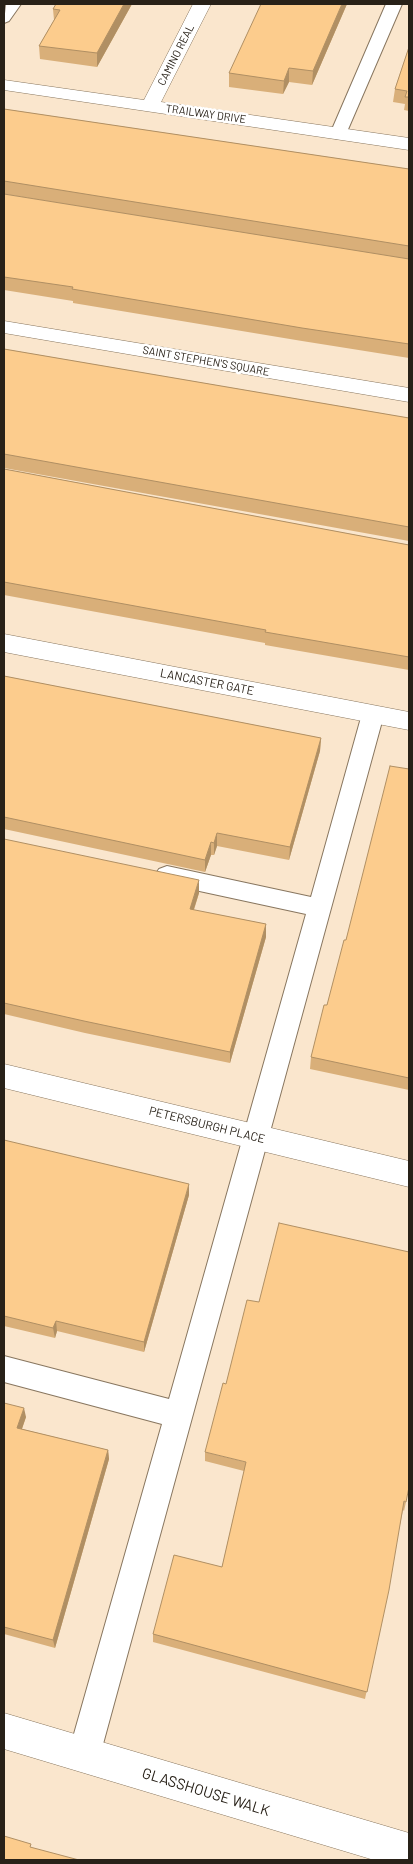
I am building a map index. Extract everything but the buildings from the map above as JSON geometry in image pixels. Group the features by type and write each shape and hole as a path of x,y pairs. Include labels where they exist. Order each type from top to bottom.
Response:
{"street":[{"name":"CAMINO REAL","path":"150,106 202,4"},
{"name":"TRAILWAY DRIVE","path":"4,85 409,144"},
{"name":"SAINT STEPHEN'S SQUARE","path":"4,327 409,395"},
{"name":"LANCASTER GATE","path":"4,642 409,722"},
{"name":"PETERSBURGH PLACE","path":"4,1076 409,1174"},
{"name":"GLASSHOUSE WALK","path":"4,1731 409,1852"}],"lane":[{"path":"4,18 13,4"},
{"path":"338,134 394,4"},
{"path":"84,1755 373,714"},
{"path":"147,871 320,908"},
{"path":"4,1369 178,1415"}]}
